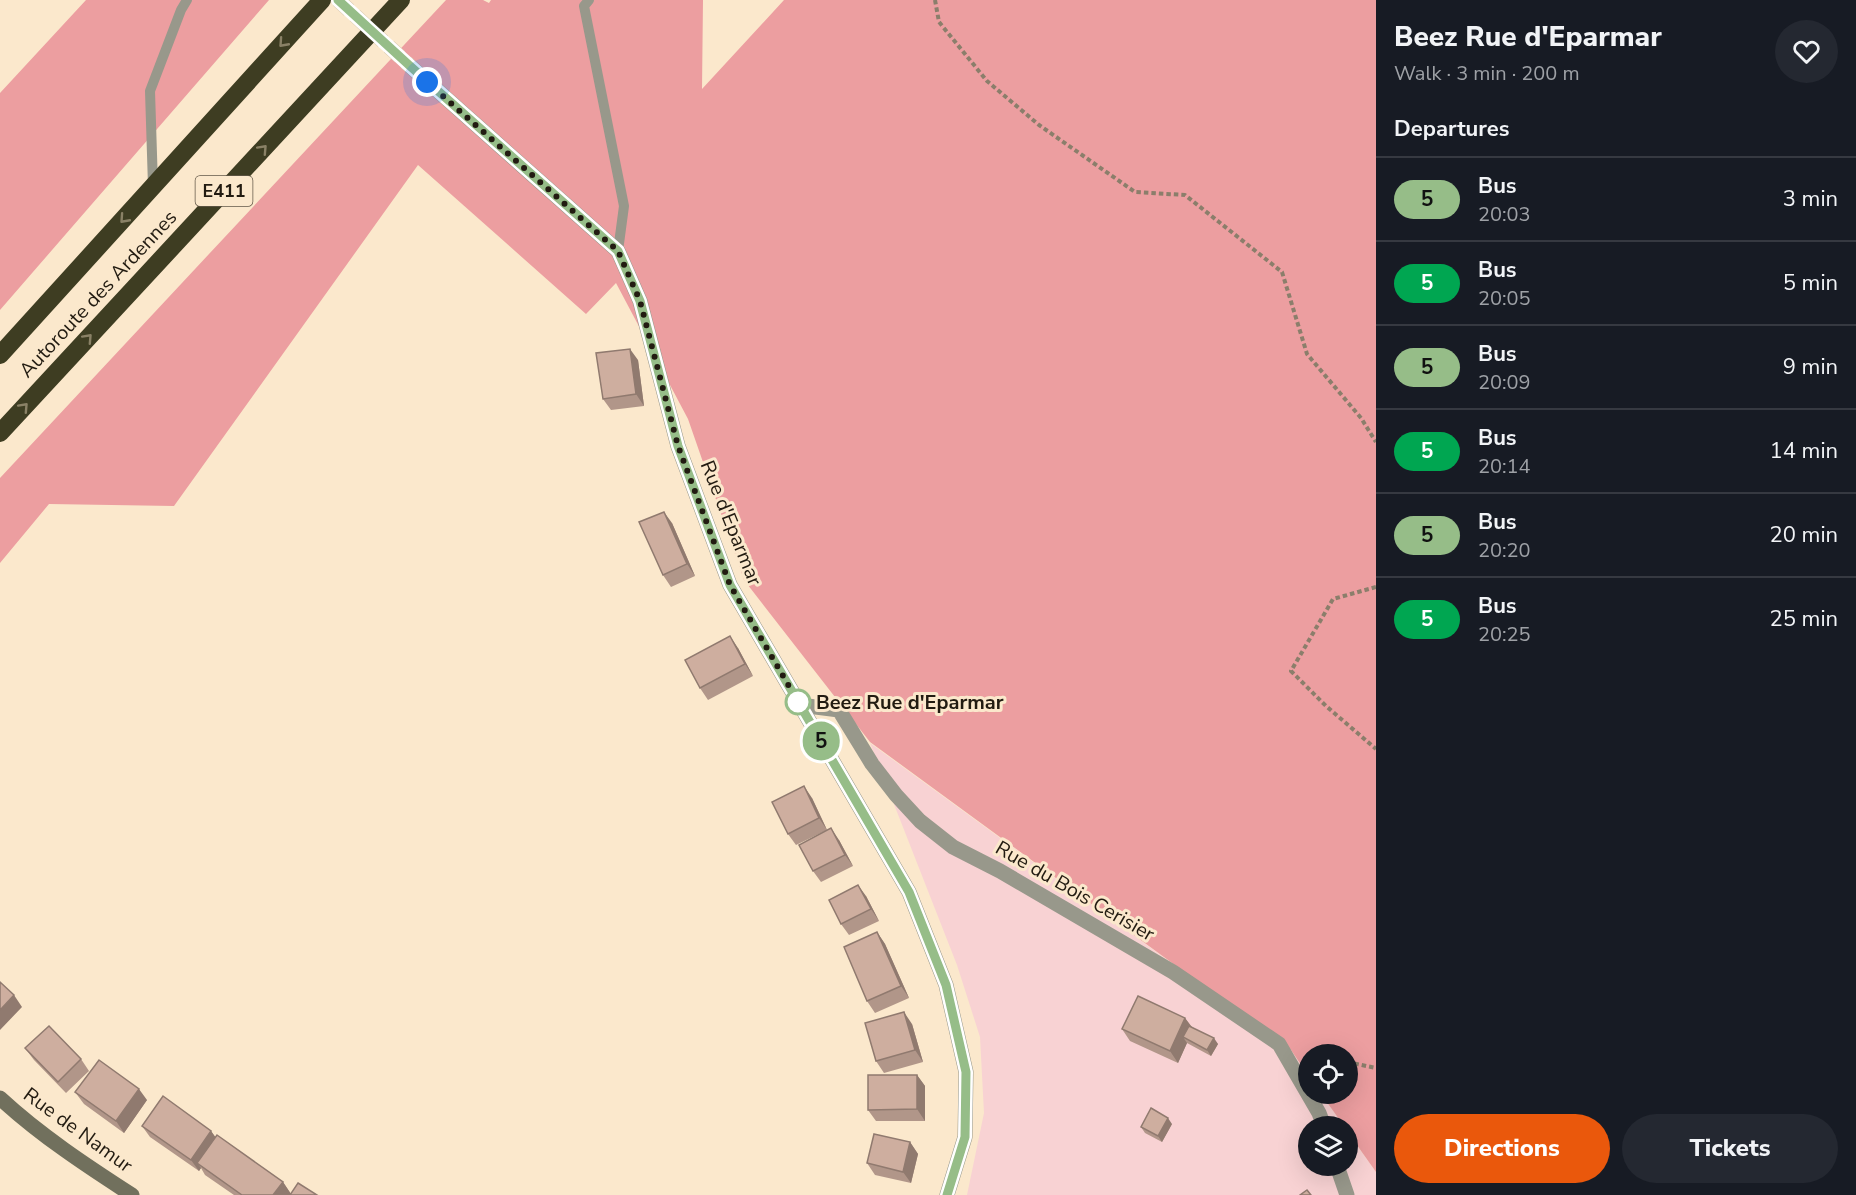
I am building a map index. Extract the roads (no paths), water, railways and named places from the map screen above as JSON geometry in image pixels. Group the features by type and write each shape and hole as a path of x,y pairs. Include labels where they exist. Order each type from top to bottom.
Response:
{"highway":[{"name":"Autoroute des Ardennes","path":"4,350 322,0"},
{"name":"Autoroute des Ardennes","path":"0,433 401,0"}],"main road":[{"name":"Rue de Namur","path":"0,1098 15,1112 132,1195"}],"street":[{"path":"410,66 618,251"},
{"name":"Rue d'Eparmar","path":"618,251 640,301 678,446 730,585 909,892 946,985 966,1072 965,1137 947,1195"},
{"name":"Rue du Bois Cerisier","path":"800,705 839,710 872,764 896,795 920,821 953,847 1000,871 1173,972 1279,1044 1320,1116"},
{"path":"1340,1176 1347,1195"}],"lane":[{"path":"153,186 150,91 187,0"},
{"path":"589,0 584,6 624,206 618,251"}],"tunnel":[{"path":"338,0 410,66"}],"place":[{"name":"Beez Rue d'Eparmar","path":"798,702"}]}
